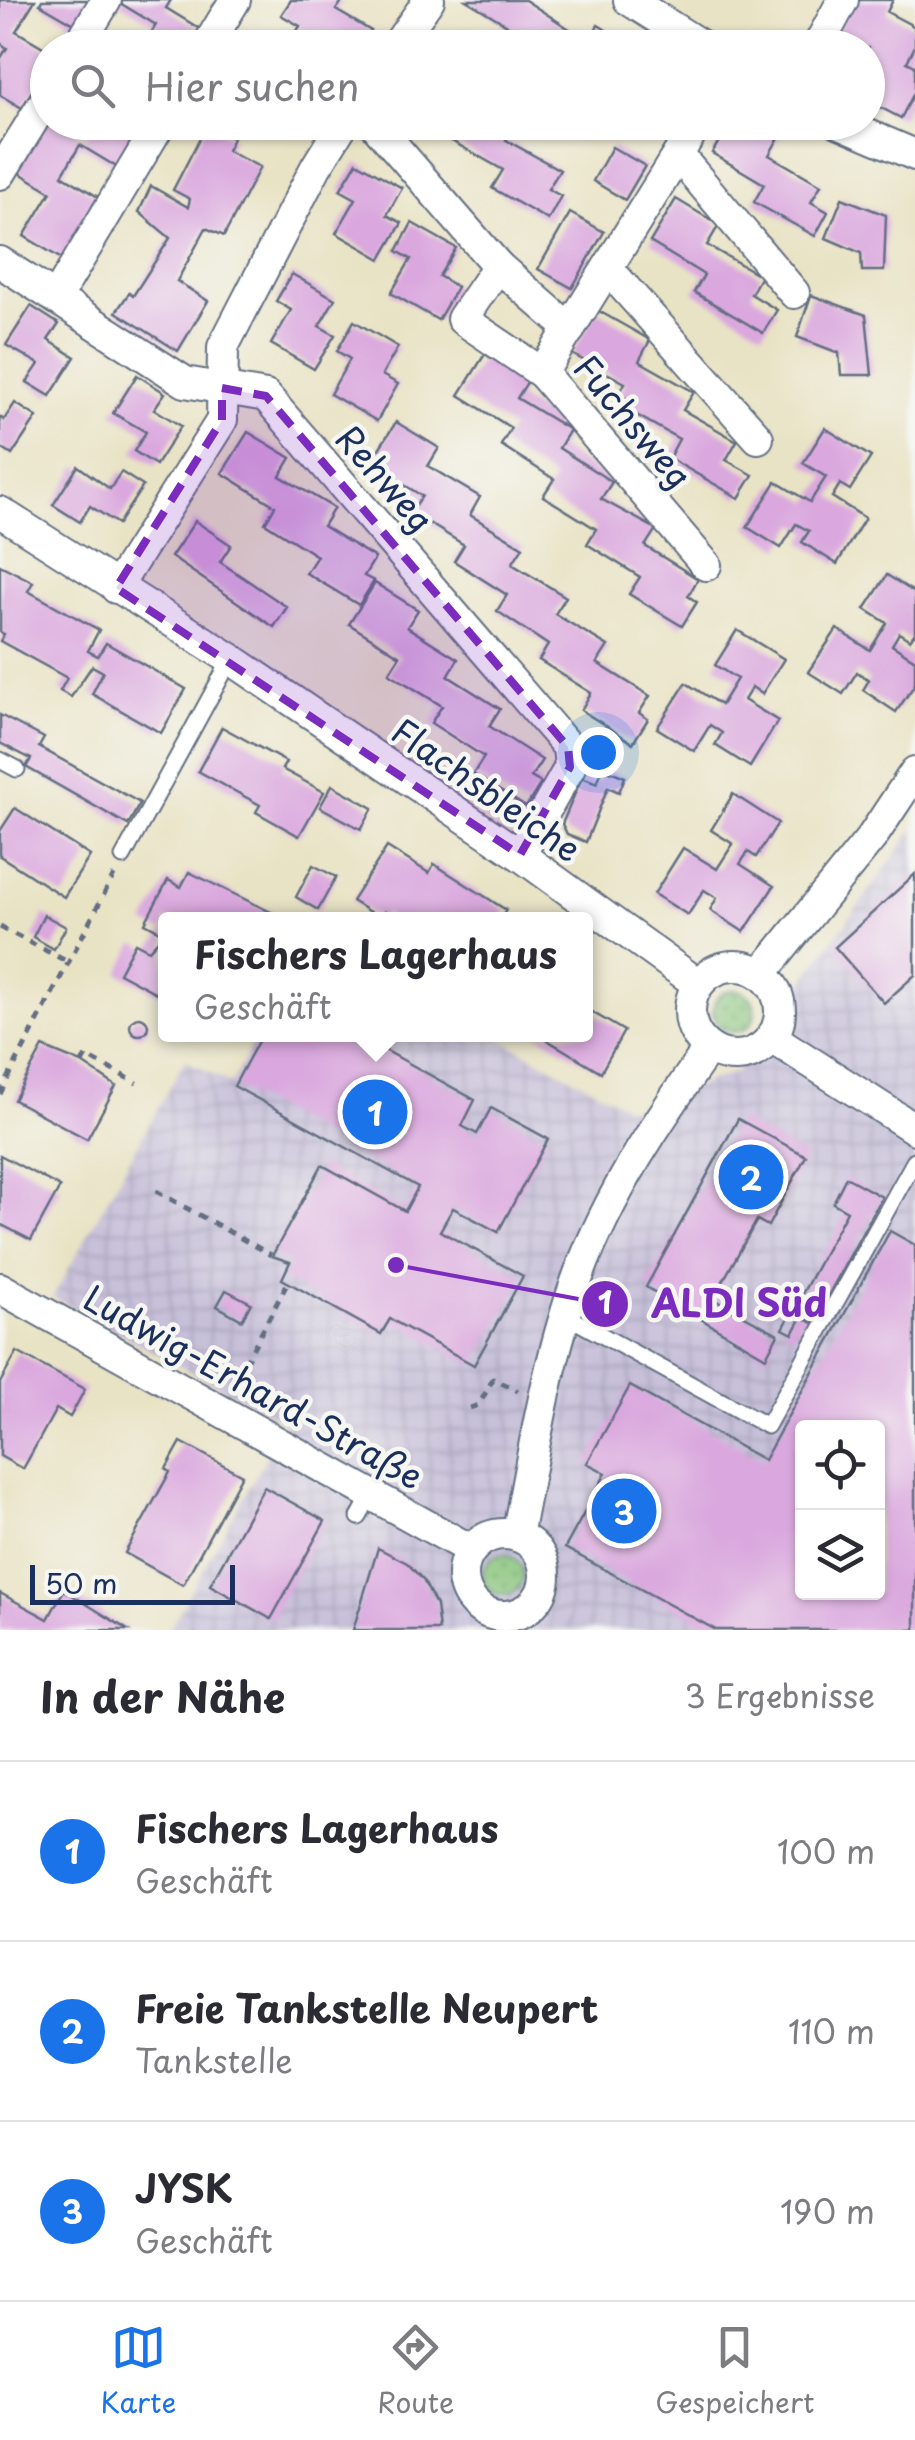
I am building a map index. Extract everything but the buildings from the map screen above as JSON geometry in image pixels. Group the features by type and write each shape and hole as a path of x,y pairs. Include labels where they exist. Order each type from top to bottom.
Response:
{"street":[{"path":"88,30 106,0"},
{"path":"217,30 235,0"},
{"path":"408,30 429,0"},
{"path":"629,0 676,30"},
{"path":"827,30 843,0"},
{"path":"0,174 30,125"},
{"path":"56,298 150,140"},
{"path":"116,588 222,420 223,347 333,140"},
{"path":"389,140 498,266 570,328"},
{"name":"Fuchsweg","path":"688,140 542,373 706,565"},
{"path":"880,140 915,155"},
{"path":"679,156 794,293"},
{"name":"Rehweg","path":"0,262 185,382 266,396 568,747 570,767 520,855"},
{"path":"498,266 462,319 542,373"},
{"path":"608,270 758,438"},
{"name":"Flachsbleiche","path":"0,512 231,660 520,855 698,984"},
{"path":"761,974 872,838 915,772"},
{"path":"728,966 745,966 761,974 780,1003 779,1021 771,1037 762,1047 736,1056 709,1048 690,1018 698,984 728,966"},
{"path":"771,1037 915,1130"},
{"path":"518,1536 543,1404 565,1316 594,1238 620,1185 709,1048"},
{"name":"Ludwig-Erhard-Straße","path":"0,1288 365,1505 471,1550"},
{"path":"500,1533 518,1536 534,1546 544,1564 544,1583 536,1600 502,1623 471,1600 463,1584 463,1566 471,1550 484,1538 500,1533"}],"lane":[{"path":"123,858 231,660"},
{"path":"0,760 17,769"},
{"path":"565,1316 767,1426 915,1160"}],"path":[{"path":"0,1094 123,858"},
{"path":"0,927 69,963"},
{"path":"82,1064 86,1056 137,1082"},
{"path":"0,1076 9,1079"},
{"path":"156,1190 272,1255"},
{"path":"245,1362 288,1282"},
{"path":"470,1408 480,1405 494,1380 543,1404"}],"highlighted area":[{"path":"222,388 266,396 568,747 570,767 520,855 116,588 222,420"}],"shaded area":[{"path":"915,828 915,1630 169,1630 285,1423 53,1297 185,1060 231,1084 253,1042 506,1042 629,1108 737,1072"}],"green space":[{"path":"734,990 749,996 755,1011 749,1026 734,1032 719,1026 713,1011 719,996"},
{"path":"503,1555 517,1561 523,1575 517,1589 503,1595 489,1589 483,1575 489,1561"}],"place":[{"name":"Fischers Lagerhaus","path":"375,1112"},
{"name":"Freie Tankstelle Neupert","path":"751,1177"},
{"name":"ALDI Süd","path":"396,1265"},
{"name":"JYSK","path":"624,1511"}]}
